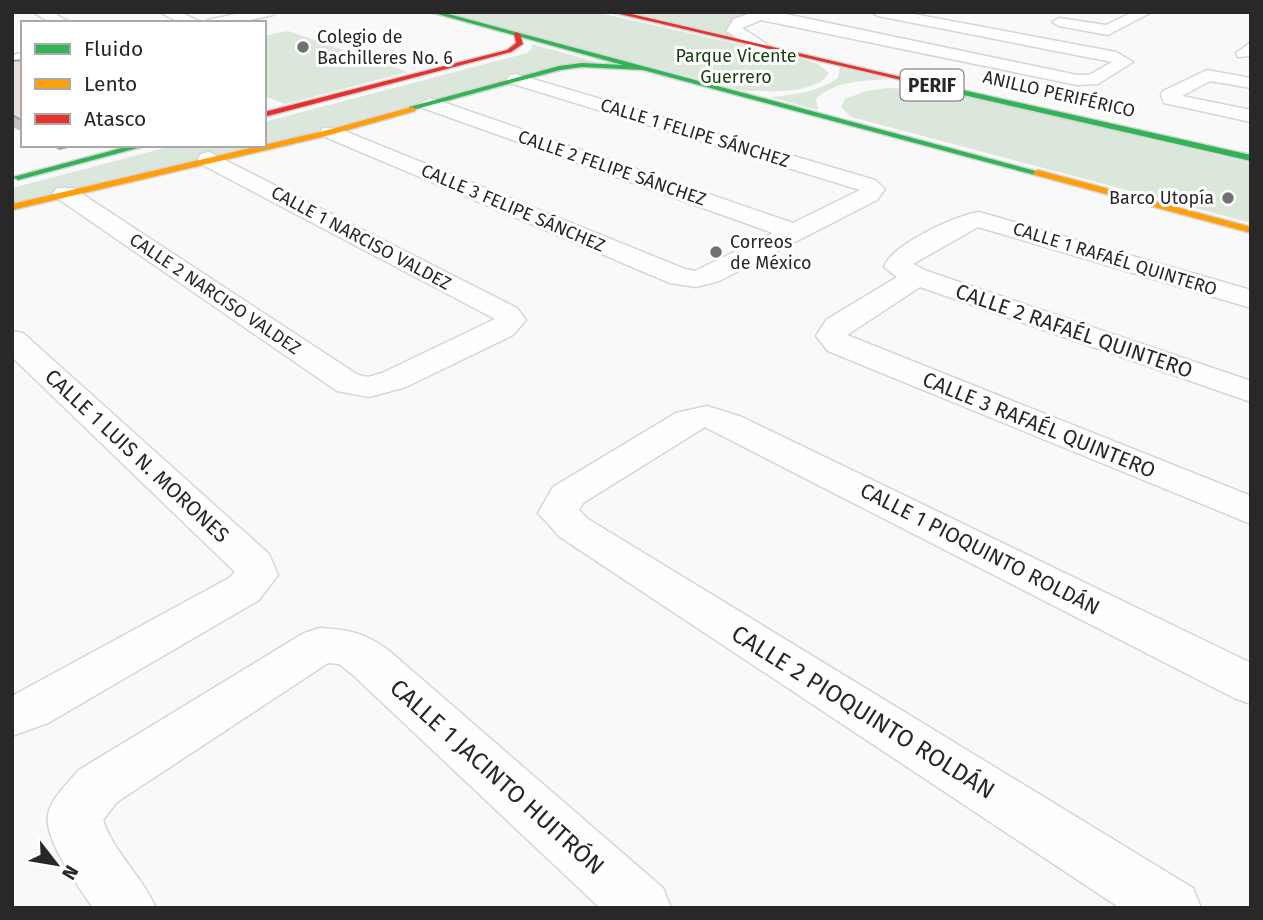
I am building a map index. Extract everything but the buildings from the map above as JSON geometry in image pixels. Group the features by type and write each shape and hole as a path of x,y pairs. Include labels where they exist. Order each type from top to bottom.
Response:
{"main road":[{"path":"433,12 1251,230"},
{"name":"ANILLO PERIFÉRICO","path":"614,12 1251,158"},
{"path":"266,114 509,51 520,44 517,34"},
{"path":"798,55 821,62 831,71 829,79"},
{"path":"266,146 330,132 516,79 582,65 645,68"},
{"path":"858,85 905,83 938,86"},
{"path":"720,88 752,92 795,90"},
{"path":"825,105 835,116 859,125"},
{"path":"12,179 137,147"},
{"path":"12,207 263,147"}],"street":[{"path":"40,12 60,21"},
{"path":"166,12 191,21"},
{"path":"223,21 268,12"},
{"path":"878,12 1115,57 1125,62"},
{"path":"1039,19 1108,30 1140,13"},
{"path":"759,46 740,36 734,31 734,27 740,22 764,14 1086,81 1125,62"},
{"path":"1251,83 1207,75 1170,95 1171,99 1251,116"},
{"name":"CALLE 1 FELIPE SÁNCHEZ","path":"516,79 873,189 869,195 795,232"},
{"name":"CALLE 2 FELIPE SÁNCHEZ","path":"430,104 795,232"},
{"name":"CALLE 3 FELIPE SÁNCHEZ","path":"330,132 680,277 696,279 709,275 795,232"},
{"name":"CALLE 1 NARCISO VALDEZ","path":"209,159 507,314 511,320 502,329 406,374 369,387"},
{"name":"CALLE 2 NARCISO VALDEZ","path":"65,193 349,384 369,387"},
{"name":"CALLE 1 RAFAÉL QUINTERO","path":"907,272 900,260 967,221 979,219 1251,299"},
{"path":"831,336 837,326 907,272"},
{"name":"CALLE 2 RAFAÉL QUINTERO","path":"907,272 1251,392"},
{"name":"CALLE 3 RAFAÉL QUINTERO","path":"831,336 839,344 1251,511"},
{"name":"CALLE 1 LUIS N. MORONES","path":"12,340 254,564 257,575 244,589 31,709 12,716"},
{"name":"CALLE 1 PIOQUINTO ROLDÁN","path":"558,513 567,496 688,420 708,416 730,424 1251,685"},
{"name":"CALLE 2 PIOQUINTO ROLDÁN","path":"558,513 574,528 1172,908"},
{"name":"CALLE 1 JACINTO HUITRÓN","path":"127,908 82,843 75,816 98,786 320,645 350,647 370,662 642,908"}],"green space":[{"name":"Parque Vicente Guerrero","path":"444,12 595,12 804,59 818,64 829,73 822,80 802,89 741,90"},
{"path":"626,12 761,12 732,36"},
{"name":"Colegio de Bachilleres No. 6","path":"288,31 408,72 285,104 266,97 266,36"},
{"path":"531,44 597,62 266,145 266,121 527,53 532,48"},
{"path":"840,67 889,79 832,88 816,99 818,110 770,97 797,94 822,87 838,78"},
{"path":"888,88 945,91 1251,163 1251,223 851,117 841,107 845,99 866,91"},
{"path":"168,147 255,147 12,203 12,188"}],"traffic: fast":[{"path":"433,12 1038,173"},
{"path":"412,109 559,68 582,65 645,68"},
{"path":"914,81 1251,158"},
{"path":"18,177 137,147"}],"traffic: slow":[{"path":"12,207 330,132 412,109"},
{"path":"1038,173 1251,230"}],"traffic: jam":[{"path":"614,12 914,81"},
{"path":"266,114 509,51 520,44 517,34"}],"place":[{"name":"Colegio de Bachilleres No. 6","path":"303,47"},
{"name":"Barco Utopía","path":"1228,198"},
{"name":"Correos de México","path":"716,252"}]}
